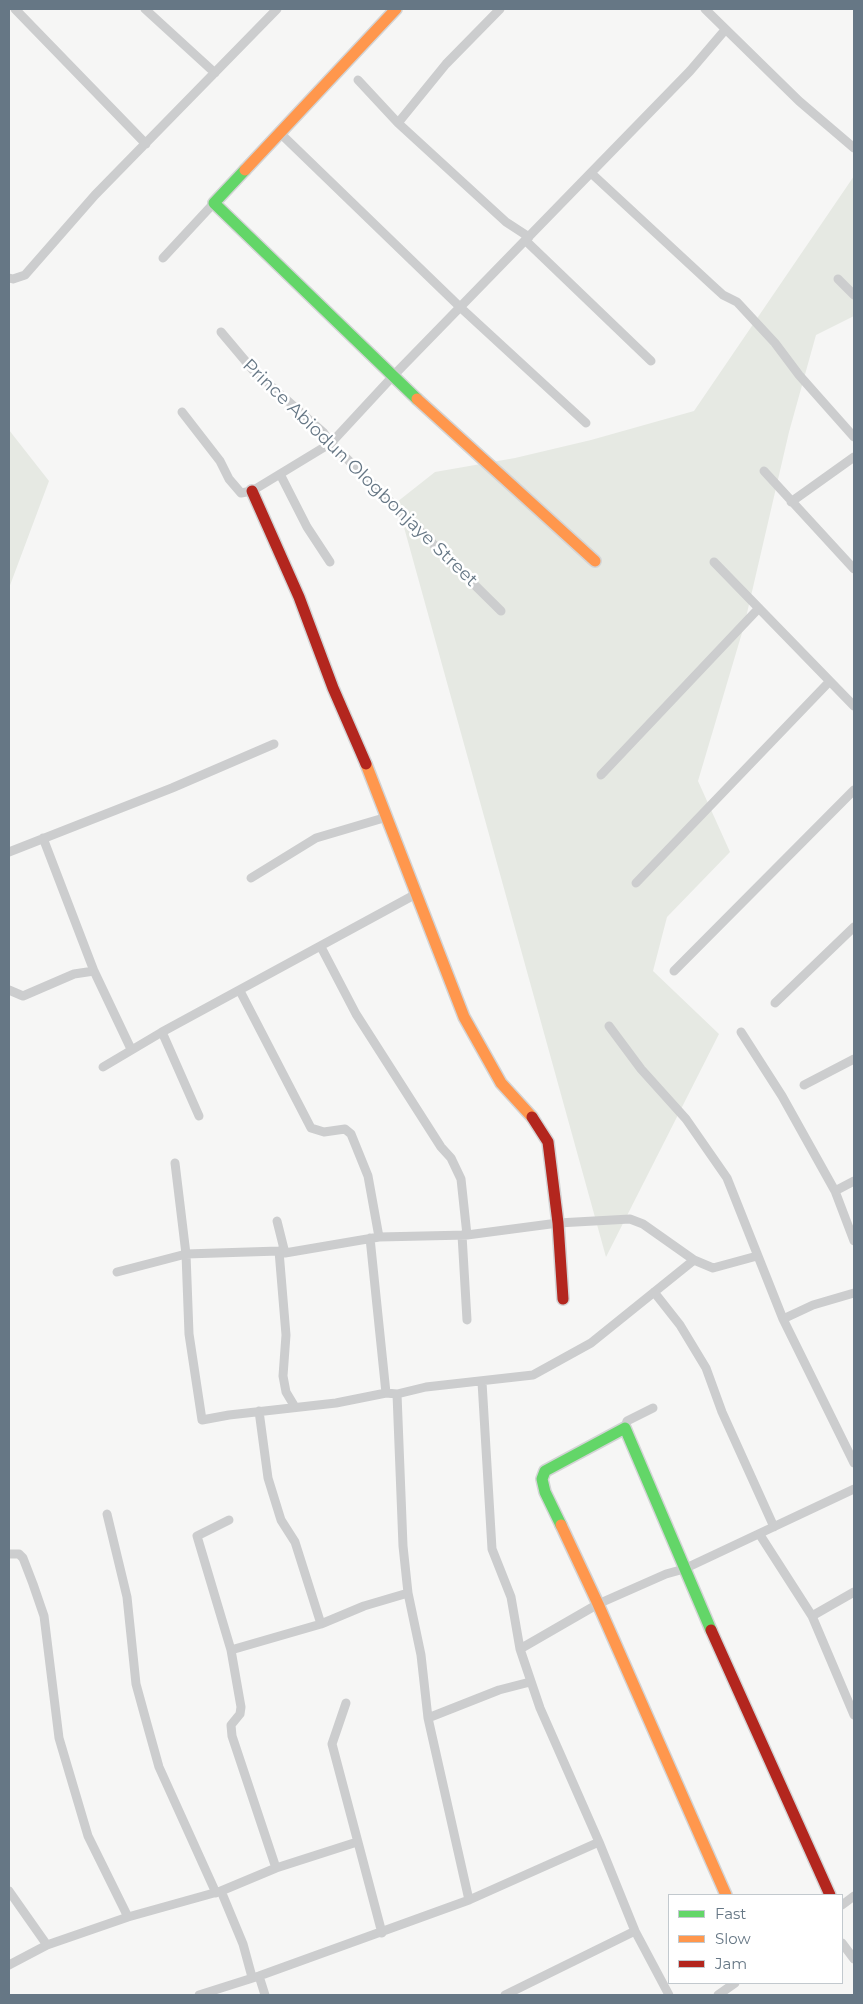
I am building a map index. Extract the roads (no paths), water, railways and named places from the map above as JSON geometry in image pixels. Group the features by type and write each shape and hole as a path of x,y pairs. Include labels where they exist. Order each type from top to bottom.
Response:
{"street":[{"path":"15,9 146,144"},
{"path":"145,9 215,73"},
{"path":"9,278 13,279 25,275 95,196 277,9"},
{"path":"163,258 280,133 287,123 309,104 396,9"},
{"path":"398,123 446,64 500,9"},
{"path":"705,9 799,101 854,148"},
{"path":"182,412 220,460 225,472 241,493 252,491 305,461 331,443 394,375 690,71 725,30"},
{"path":"358,80 398,123 506,222 528,239 651,361"},
{"path":"280,133 461,308 586,423"},
{"path":"591,173 723,295 737,302 775,343 799,375 854,438"},
{"path":"214,203 438,419 595,561"},
{"path":"838,279 854,295"},
{"name":"Prince Abiodun Ologbonjaye Street","path":"221,332 252,370 323,432 331,443 501,611"},
{"path":"791,502 854,457"},
{"path":"764,471 854,569"},
{"path":"280,474 307,527 330,562"},
{"path":"252,491 299,597 333,688 387,817 464,1017 501,1083 531,1115 548,1142 558,1223 563,1299"},
{"path":"714,562 854,706"},
{"path":"601,775 759,608"},
{"path":"636,883 829,682"},
{"path":"9,852 172,788 274,744"},
{"path":"674,971 854,790"},
{"path":"251,878 316,838 387,817"},
{"path":"43,838 94,971 131,1049"},
{"path":"103,1067 131,1049 322,947 416,894"},
{"path":"775,1003 854,928"},
{"path":"322,947 356,1014 441,1147 451,1158 461,1179 467,1320"},
{"path":"9,990 23,996 74,974 94,971"},
{"path":"240,991 311,1128 324,1132 345,1129 352,1134 368,1176 375,1237 386,1393"},
{"path":"609,1026 640,1069 686,1120 726,1178 783,1319 854,1463"},
{"path":"162,1032 199,1116"},
{"path":"742,1032 782,1096 835,1191 854,1241"},
{"path":"804,1085 854,1059"},
{"path":"175,1163 186,1254 189,1334 202,1420 259,1411 336,1403 386,1393 397,1394 426,1387 532,1375 591,1344 694,1260"},
{"path":"835,1191 854,1182"},
{"path":"117,1272 186,1254 282,1252 375,1237 464,1235 558,1223 636,1220 694,1260 713,1268 719,1268 757,1256"},
{"path":"277,1221 282,1252 286,1335 283,1376 286,1392 295,1408"},
{"path":"654,1292 680,1325 706,1368 722,1412 774,1527"},
{"path":"783,1319 813,1305 854,1293"},
{"path":"482,1382 492,1549 511,1597 520,1649 530,1682 635,1931 669,1995"},
{"path":"397,1394 403,1546 408,1592 421,1655 428,1718 469,1900"},
{"path":"653,1408 627,1421 625,1428 684,1569 830,1894"},
{"path":"259,1411 268,1478 281,1520 295,1542 320,1624"},
{"path":"625,1428 545,1471 542,1479 545,1492 598,1604 726,1894"},
{"path":"520,1649 598,1604 760,1535 854,1489"},
{"path":"107,1514 127,1597 136,1684 157,1758 265,1995"},
{"path":"229,1520 197,1536 231,1650 241,1708 240,1714 231,1725 232,1736 276,1868"},
{"path":"760,1535 812,1616 854,1715"},
{"path":"9,1554 19,1554 23,1558 44,1616 59,1738 88,1836 128,1918"},
{"path":"231,1650 320,1624 364,1606 408,1592"},
{"path":"812,1616 854,1592"},
{"path":"428,1718 499,1690 530,1682"},
{"path":"346,1704 332,1744 382,1933"},
{"path":"9,1965 47,1945 128,1918 218,1892 276,1868 357,1842"},
{"path":"199,1995 382,1933 469,1900 599,1842"},
{"path":"9,1890 47,1945"},
{"path":"843,1904 854,1896"},
{"path":"504,1995 635,1931"},
{"path":"843,1944 854,1958"},
{"path":"718,1995 734,1984"}]}
